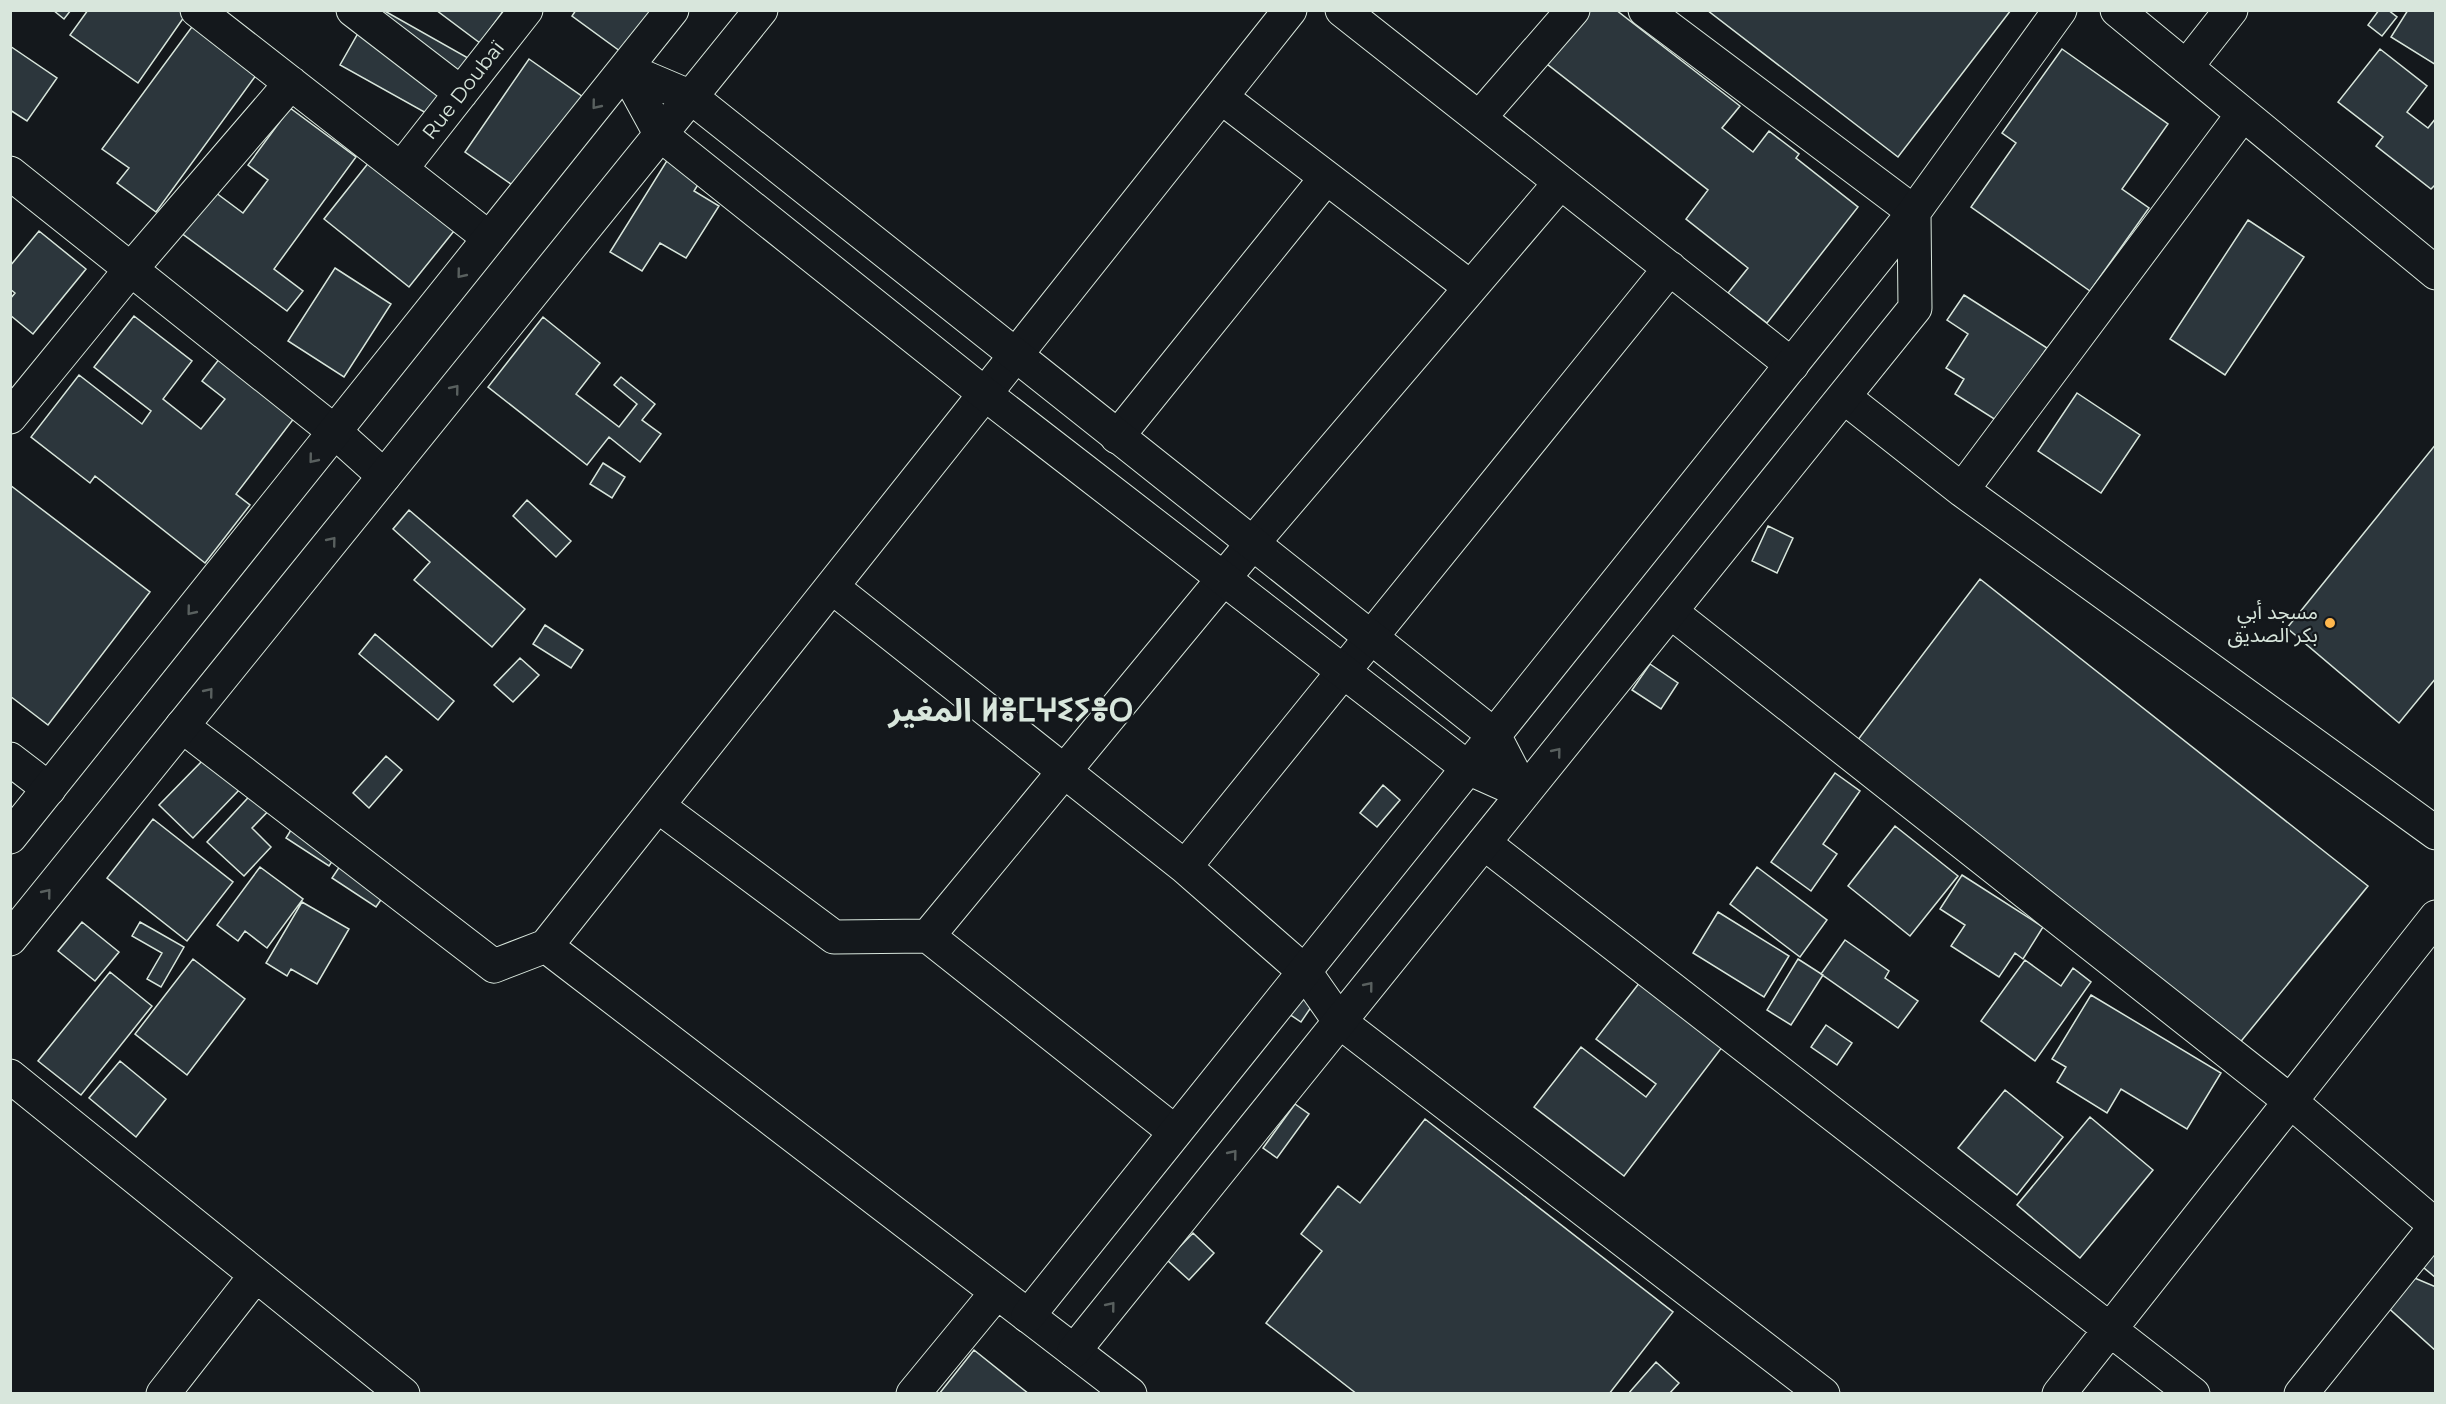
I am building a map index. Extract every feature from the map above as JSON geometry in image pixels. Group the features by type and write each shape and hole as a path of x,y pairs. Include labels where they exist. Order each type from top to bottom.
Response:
{"street":[{"path":"197,10 489,238"},
{"path":"353,10 461,93"},
{"name":"Rue Doubaï","path":"401,169 526,10"},
{"path":"10,837 672,10"},
{"path":"10,939 761,10"},
{"path":"182,726 494,966 546,946 1290,10"},
{"path":"1342,10 1791,365"},
{"path":"1479,118 1573,10"},
{"path":"1645,10 1914,212"},
{"path":"1028,1316 1914,212 2060,10"},
{"path":"2117,10 2436,273"},
{"path":"2186,67 2231,10"},
{"path":"625,69 691,97 1494,735 1524,793"},
{"path":"625,69 661,135 985,394 1468,768 1524,793"},
{"path":"10,417 131,269 291,82"},
{"path":"1221,97 1470,287"},
{"path":"1962,490 2243,114"},
{"path":"10,173 335,432 384,476"},
{"path":"1118,437 1326,178"},
{"path":"928,936 1252,544 1560,183"},
{"path":"1074,1351 1915,308 1914,212"},
{"path":"1185,867 1670,268"},
{"path":"1844,397 1962,490 2436,833"},
{"path":"832,587 1185,867 1305,972 1340,1022 1823,1394"},
{"path":"1671,612 2290,1101 2436,1226 2301,1394"},
{"path":"10,759 49,789"},
{"path":"658,806 834,937 928,936 1175,1132"},
{"path":"1484,843 2193,1394"},
{"path":"2060,1394 2436,917"},
{"path":"546,946 1130,1394"},
{"path":"10,1076 403,1394"},
{"path":"163,1394 256,1275"},
{"path":"913,1394 997,1292"}],"building":[{"path":"53,10 71,10 64,19"},
{"path":"88,10 189,10 138,83 70,35"},
{"path":"351,10 383,10 468,58 435,118 340,65 366,19"},
{"path":"436,10 504,10 480,43"},
{"path":"576,10 655,10 624,54 572,16"},
{"path":"1588,10 1616,10 1740,106 1722,128 1753,152 1769,131 1799,154 1796,158 1858,207 1767,323 1728,293 1748,268 1686,219 1708,190 1547,64"},
{"path":"1707,10 2011,10 1898,157"},
{"path":"2379,10 2388,10 2397,17 2382,36 2368,25"},
{"path":"2408,10 2436,10 2436,65 2391,37"},
{"path":"197,20 262,67 156,212 117,183 129,168 102,149"},
{"path":"10,46 57,78 27,121 10,110"},
{"path":"2062,49 2168,124 2122,189 2149,208 2090,291 1971,207 2016,143 2002,133"},
{"path":"2380,49 2427,86 2407,112 2428,128 2436,118 2436,184 2431,189 2376,146 2383,137 2338,102"},
{"path":"529,59 583,97 518,189 465,152"},
{"path":"290,108 356,157 274,269 303,291 287,311 169,224 200,181 243,213 268,180 248,165"},
{"path":"381,147 466,216 409,287 324,219"},
{"path":"673,151 706,172 694,191 719,206 686,258 660,243 642,271 610,252"},
{"path":"2248,220 2304,257 2225,375 2170,339"},
{"path":"39,231 86,269 33,334 10,315 10,299 15,293 10,289 10,266"},
{"path":"335,268 391,304 344,377 288,341"},
{"path":"1964,295 2047,348 1999,422 1955,394 1964,379 1946,368 1968,334 1947,320"},
{"path":"134,316 192,361 163,399 201,429 225,399 202,381 220,358 295,417 236,494 250,505 205,563 95,476 90,483 31,437 79,375 142,424 151,411 94,367"},
{"path":"543,317 600,363 576,394 619,427 637,404 614,385 621,377 655,404 642,420 661,434 640,462 609,437 587,465 488,387"},
{"path":"2077,393 2140,435 2101,493 2038,451"},
{"path":"2436,444 2436,678 2399,723 2287,628"},
{"path":"603,463 625,477 612,498 590,484"},
{"path":"10,485 150,592 48,725 10,696"},
{"path":"527,500 571,541 556,557 513,516"},
{"path":"409,510 525,609 492,647 414,580 430,562 393,529"},
{"path":"1768,526 1793,538 1777,573 1752,561"},
{"path":"1980,579 2368,886 2238,1045 1857,741"},
{"path":"545,625 583,650 571,668 533,644"},
{"path":"375,634 454,701 438,720 359,654"},
{"path":"520,658 539,675 513,702 494,685"},
{"path":"1650,664 1678,683 1661,709 1632,690"},
{"path":"207,756 241,788 193,838 159,805"},
{"path":"386,756 402,770 369,808 353,793"},
{"path":"1835,773 1860,791 1823,844 1837,854 1811,891 1771,862"},
{"path":"1383,785 1400,800 1377,827 1360,813"},
{"path":"258,787 276,803 252,828 271,847 244,876 207,842"},
{"path":"299,817 343,845 329,866 286,838"},
{"path":"153,819 233,882 187,941 107,878"},
{"path":"1895,826 1958,876 1910,936 1848,886"},
{"path":"350,851 394,881 376,907 332,878"},
{"path":"260,867 303,899 267,948 245,931 238,941 217,925"},
{"path":"1757,867 1827,920 1800,957 1730,904"},
{"path":"1962,875 2043,927 2023,959 2015,953 1999,977 1951,946 1965,925 1940,909"},
{"path":"302,902 349,929 317,984 291,969 287,976 266,963"},
{"path":"1718,912 1789,956 1764,997 1693,953"},
{"path":"82,922 119,952 95,981 58,951"},
{"path":"140,922 184,947 161,987 147,979 162,953 132,936"},
{"path":"1845,940 1889,971 1885,978 1918,1001 1898,1028 1821,974"},
{"path":"193,959 245,999 187,1075 135,1034"},
{"path":"1798,959 1823,975 1791,1025 1767,1010"},
{"path":"2025,960 2061,986 2073,968 2091,982 2035,1061 1981,1021"},
{"path":"110,972 152,1006 81,1095 38,1061"},
{"path":"1640,982 1723,1046 1624,1176 1534,1107 1581,1047 1646,1097 1656,1084 1596,1039"},
{"path":"1305,988 1318,997 1301,1022 1289,1014"},
{"path":"2091,995 2221,1073 2187,1129 2121,1089 2107,1113 2057,1082 2066,1067 2052,1059"},
{"path":"1826,1025 1852,1043 1837,1065 1811,1047"},
{"path":"120,1061 166,1099 136,1137 89,1098"},
{"path":"2005,1090 2063,1137 2017,1195 1958,1148"},
{"path":"1295,1104 1309,1114 1277,1158 1263,1148"},
{"path":"2090,1117 2153,1170 2080,1258 2017,1205"},
{"path":"1425,1119 1673,1312 1609,1394 1357,1394 1266,1323 1322,1251 1301,1234 1338,1186 1360,1203"},
{"path":"2436,1232 2436,1278 2412,1258"},
{"path":"1193,1233 1214,1253 1189,1280 1167,1260"},
{"path":"2398,1271 2436,1287 2436,1351 2384,1304"},
{"path":"974,1350 1029,1394 939,1394"},
{"path":"1656,1362 1679,1383 1669,1394 1628,1394"}],"place":[{"name":"مسجد أبي بكر الصديق","path":"2330,623"}],"district":[{"name":"المغير ⵍⴻⵎⵖⵉⵢⴻⵔ","path":"1011,709"}]}
